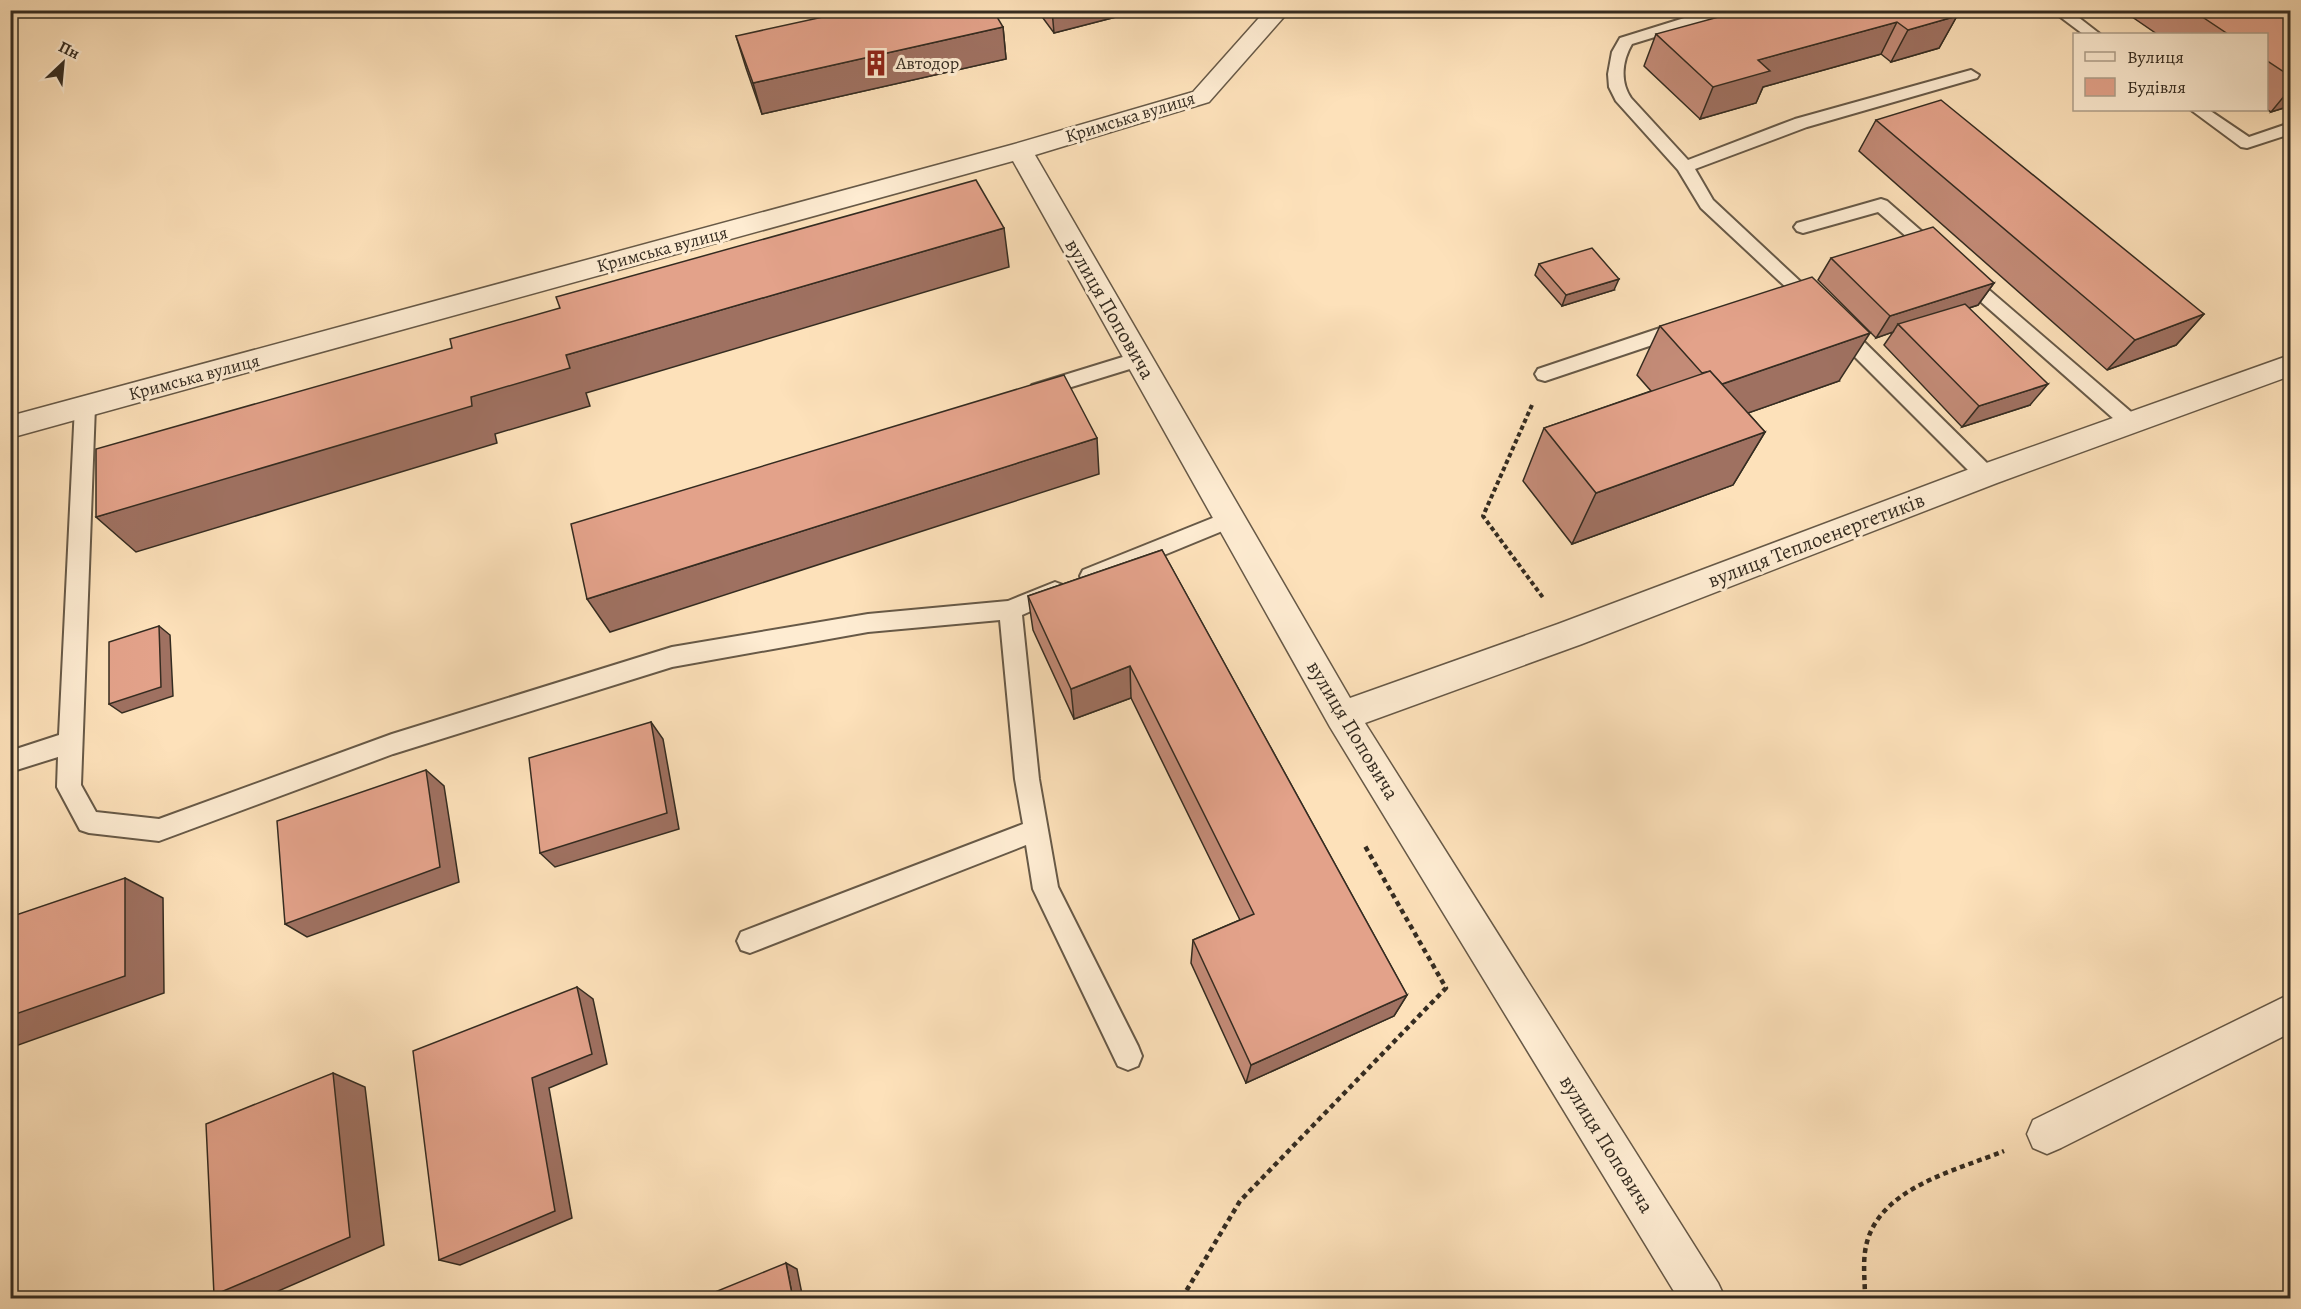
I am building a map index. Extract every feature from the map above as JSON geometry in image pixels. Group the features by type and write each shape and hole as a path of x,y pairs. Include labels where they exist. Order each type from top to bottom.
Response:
{"street":[{"name":"Кримська вулиця","path":"10,427 1020,151 1201,97 1279,10"},
{"name":"вулиця Поповича","path":"1020,151 1342,716 1703,1299"},
{"name":"вулиця Теплоенергетиків","path":"1342,716 1570,634 1986,475 2290,365"},
{"path":"2047,1134 2290,1013"}],"lane":[{"path":"1728,10 1626,41 1620,48 1616,61 1618,92 1684,167 1707,204 1818,308 1986,475"},
{"path":"2058,10 2091,33"},
{"path":"1684,167 1801,123 1971,75"},
{"path":"2200,111 2247,143 2290,128"},
{"path":"1803,227 1881,205 2130,422"},
{"path":"1775,296 1797,288"},
{"path":"1545,375 1698,322"},
{"path":"1026,394 1139,359"},
{"path":"85,406 69,787 89,822 159,830 392,744 672,657 868,623 1010,610 1230,519"},
{"path":"1010,610 1028,779 1046,889 1128,1056"},
{"path":"10,762 71,742"},
{"path":"750,941 1036,830"}],"path":[{"path":"1545,375 1483,516 1570,634"},
{"path":"1182,1299 1240,1201 1446,988 1359,836"},
{"path":"1865,1299 1865,1250 1880,1215 1911,1188 2047,1134"}],"building":[{"path":"855,10 993,10 1003,27 753,83 736,36"},
{"path":"1744,10 1950,10 1957,16 1908,30 1897,22 1758,60 1770,71 1713,87 1656,34"},
{"path":"2192,10 2280,10 2290,17 2290,76 2268,61 2268,33 2226,33"},
{"path":"1941,100 2204,314 2135,340 1876,120"},
{"path":"976,180 1004,228 566,355 570,368 471,397 472,406 96,517 96,449 452,348 450,339 560,308 556,297"},
{"path":"1933,227 1994,283 1890,316 1831,258"},
{"path":"1592,248 1619,279 1566,295 1539,264"},
{"path":"1812,277 1870,333 1722,384 1710,371 1702,373 1660,326"},
{"path":"1965,304 2048,384 1979,406 1898,324"},
{"path":"1710,371 1765,432 1596,493 1544,428"},
{"path":"1064,375 1097,438 587,599 571,524"},
{"path":"1162,550 1407,995 1251,1065 1193,940 1254,914 1130,666 1071,689 1028,596"},
{"path":"159,626 161,687 109,704 109,642"},
{"path":"651,722 667,813 540,853 529,758"},
{"path":"426,770 440,867 285,924 277,821"},
{"path":"125,878 125,976 10,1016 10,917"},
{"path":"577,987 592,1054 532,1078 555,1211 439,1260 413,1051"},
{"path":"333,1073 350,1237 214,1295 206,1124"},
{"path":"786,1263 793,1299 698,1299"}],"place":[{"name":"Автодор","path":"876,63"}]}
